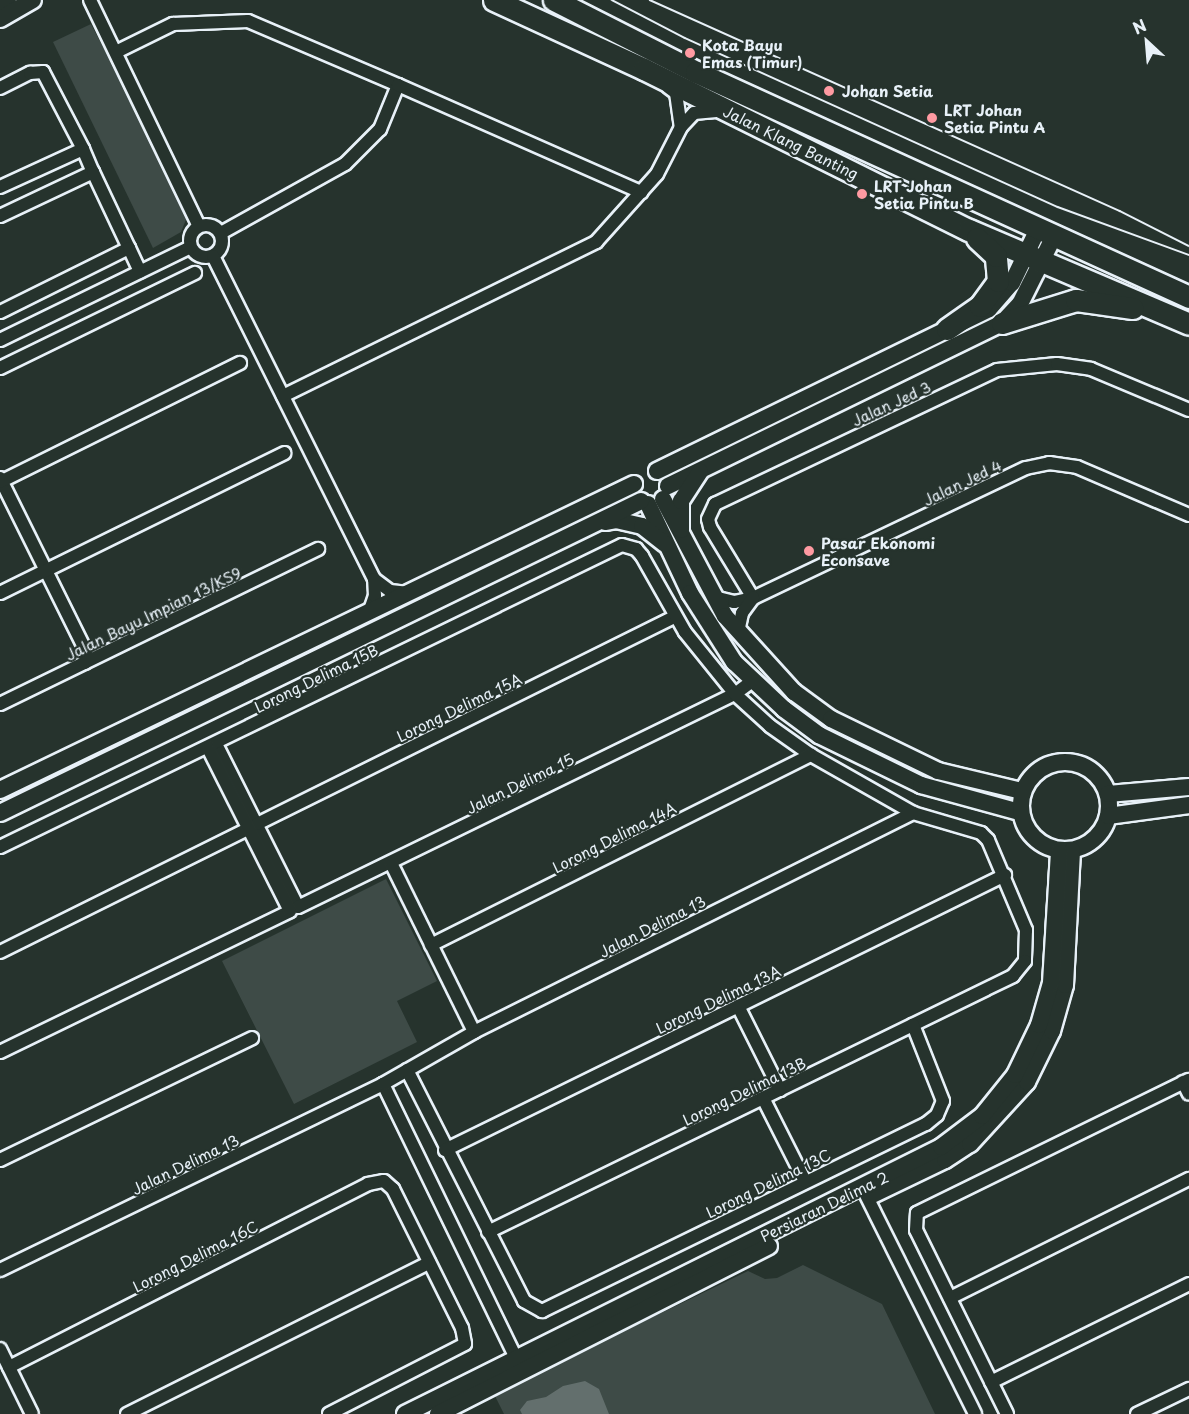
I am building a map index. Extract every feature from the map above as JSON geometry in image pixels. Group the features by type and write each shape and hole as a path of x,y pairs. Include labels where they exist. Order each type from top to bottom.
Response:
{"highway":[{"name":"Jalan Klang Banting","path":"494,0 644,69 969,230 1184,322"},
{"name":"Jalan Klang Banting","path":"554,0 696,72 1189,297"},
{"path":"947,329 980,306 998,281 996,256 969,230"},
{"path":"1002,323 1076,300 1184,322"}],"street":[{"path":"0,4 8,0"},
{"path":"0,19 33,0"},
{"path":"90,0 199,226"},
{"path":"116,52 173,24 248,21 642,192"},
{"path":"644,69 676,93 681,126"},
{"path":"0,88 30,73 43,72 50,80 140,272"},
{"path":"221,233 345,164 380,129 398,86"},
{"path":"283,396 596,242 657,174 681,126 694,113 716,110 739,116"},
{"path":"0,188 83,149"},
{"path":"0,216 93,172"},
{"path":"209,225 221,233 220,249 213,256 198,255 191,247 192,232 199,226 209,225"},
{"path":"0,790 411,593 648,493 1002,323 1020,304 1034,257 1046,233"},
{"path":"0,340 191,247"},
{"path":"0,312 129,248"},
{"path":"213,256 374,579 375,596 369,613"},
{"path":"1020,812 921,785 819,735 753,681 734,662 690,593 648,493 643,472 657,471 947,329 1000,300 1034,257"},
{"path":"0,368 195,273"},
{"path":"85,663 86,651 0,480 240,363"},
{"name":"Jalan Jed 3","path":"753,598 710,527 708,519 715,504 997,370 1047,364 1091,369 1189,410"},
{"path":"0,593 285,453"},
{"name":"Jalan Jed 4","path":"714,597 734,602 753,598 1026,468 1049,463 1077,467 1189,515"},
{"path":"682,536 681,501 707,464"},
{"path":"0,813 592,525 648,493 657,471"},
{"path":"648,493 682,536 714,597 738,632 794,692 831,719 939,771 1022,791"},
{"path":"592,525 627,521 642,526 669,547"},
{"name":"Lorong Delima 15B","path":"0,847 212,746 616,546 629,546 642,556 674,618"},
{"name":"Jalan Bayu Impian 13/KS9","path":"0,704 318,549"},
{"path":"374,579 390,591 411,593"},
{"path":"738,632 742,613 753,598"},
{"path":"674,618 735,694 811,755 913,813 981,833 1005,875"},
{"name":"Lorong Delima 15A","path":"0,952 674,618"},
{"path":"753,681 759,655"},
{"path":"753,681 777,674"},
{"name":"Jalan Delima 15","path":"0,1052 735,694 753,681"},
{"path":"212,746 294,909"},
{"name":"Lorong Delima 14A","path":"431,945 811,755"},
{"path":"1060,762 1086,767 1103,783 1108,794 1108,816 1095,838 1066,850 1033,838 1020,812 1022,791 1037,771 1060,762"},
{"path":"1108,794 1189,787"},
{"path":"1108,816 1189,805"},
{"name":"Jalan Delima 13","path":"0,1270 383,1084 474,1032 913,813"},
{"name":"Persiaran Delima 2","path":"405,1414 519,1365 865,1192 945,1160 970,1144 1027,1082 1052,1031 1065,985 1066,850"},
{"path":"391,863 474,1032"},
{"name":"Lorong Delima 13B","path":"488,1232 1013,976 1025,962 1028,941 1022,916 1005,875"},
{"name":"Lorong Delima 13A","path":"445,1150 1005,875"},
{"path":"738,1006 780,1090"},
{"name":"Lorong Delima 13C","path":"488,1232 524,1301 542,1311 551,1308 805,1181 926,1124 936,1115 943,1101 940,1088 913,1025"},
{"path":"0,1160 252,1038"},
{"path":"407,1070 488,1232"},
{"path":"1007,1414 916,1230 917,1213 1186,1081 1189,1094"},
{"path":"383,1084 519,1365"},
{"path":"764,1098 805,1181"},
{"path":"950,1298 1189,1179"},
{"name":"Lorong Delima 16C","path":"9,1367 374,1182 384,1181 393,1189 429,1263"},
{"path":"865,1192 975,1414"},
{"path":"127,1414 429,1263 465,1335 465,1344 458,1350 329,1414"},
{"path":"991,1382 1189,1284"},
{"path":"0,1349 32,1414"},
{"name":"Persiaran Delima 2","path":"438,1414 519,1365"},
{"path":"1137,1414 1189,1389"}],"shaded area":[{"path":"91,24 189,212 181,232 153,248 53,42"},
{"path":"386,879 437,981 397,1001 417,1042 294,1104 222,961"},
{"path":"803,1265 882,1304 935,1414 504,1414 494,1394 748,1271 765,1279 777,1278"},
{"path":"585,1381 599,1389 609,1414 522,1414 520,1410 527,1401 546,1397 563,1386"}],"tram line":[{"path":"612,0 685,38 1058,207 1189,255"},
{"path":"650,0 1120,211 1189,246"}],"place":[{"name":"Kota Bayu Emas (Timur)","path":"690,53"},
{"name":"Johan Setia","path":"829,91"},
{"name":"LRT Johan Setia Pintu A","path":"932,118"},
{"name":"LRT Johan Setia Pintu B","path":"862,194"},
{"name":"Pasar Ekonomi Econsave","path":"809,551"}]}
